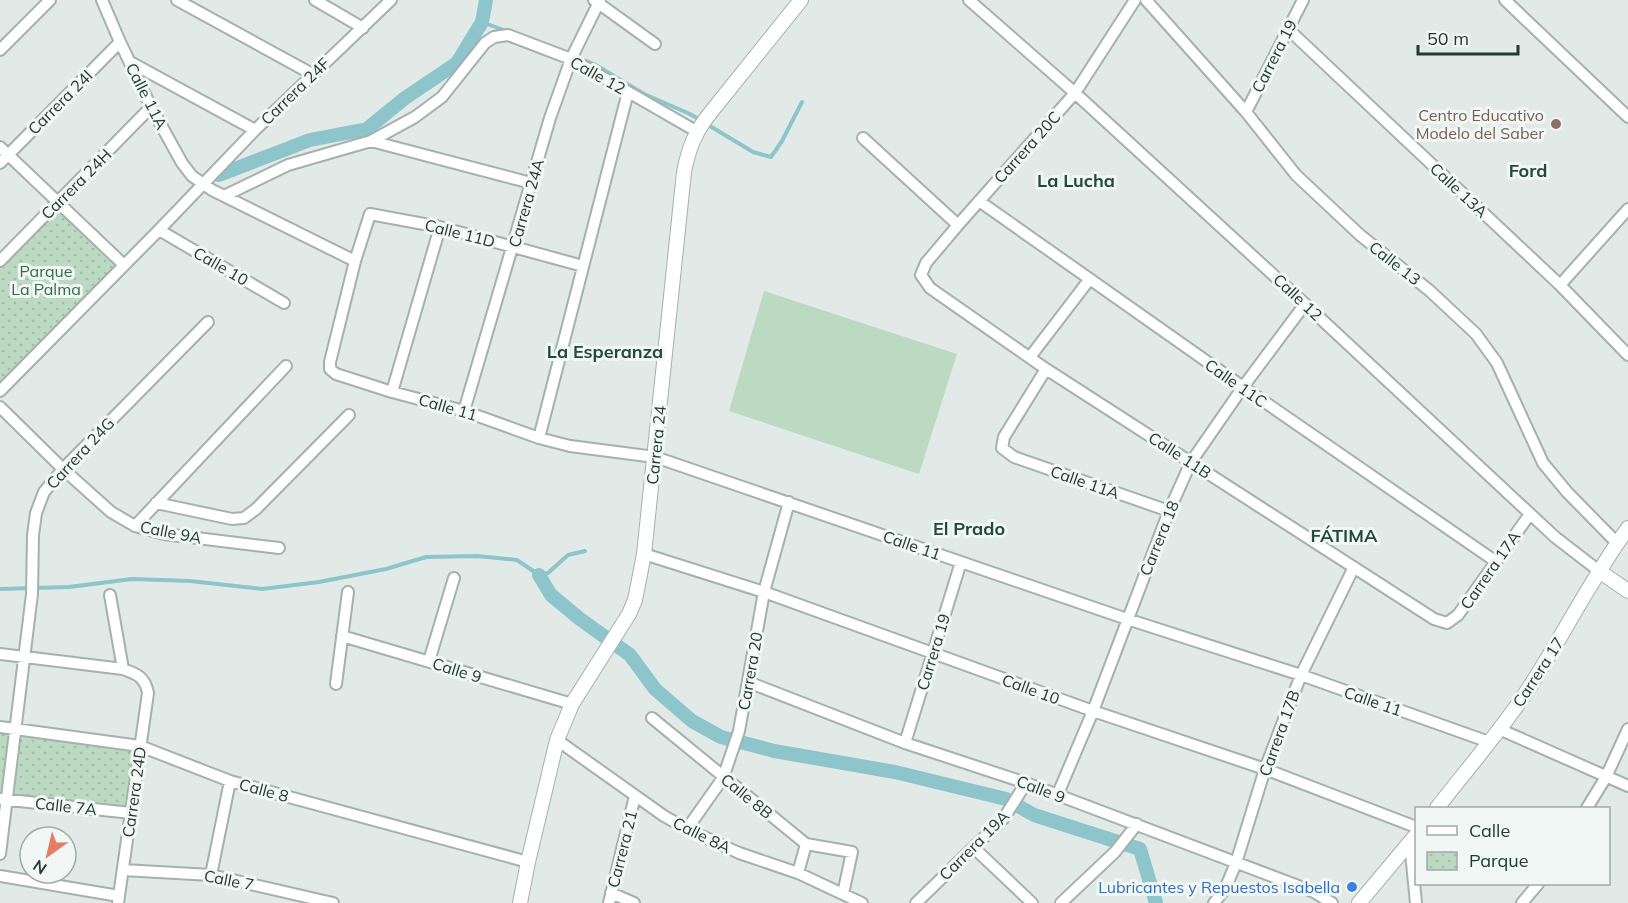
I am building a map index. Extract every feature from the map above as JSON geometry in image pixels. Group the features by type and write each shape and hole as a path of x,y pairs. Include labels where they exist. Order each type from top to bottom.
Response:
{"street":[{"path":"0,50 50,0"},
{"name":"Calle 11A","path":"102,0 151,107 182,163 202,185"},
{"path":"177,0 312,74"},
{"path":"315,0 363,28"},
{"name":"Carrera 24F","path":"202,185 312,74 391,0"},
{"name":"Carrera 24","path":"520,903 557,740 572,705 623,626 635,600 644,554 684,172 691,144 711,112 801,0"},
{"name":"Calle 12","path":"969,0 1075,93 1555,537 1628,591"},
{"path":"1075,93 1135,0"},
{"name":"Calle 13","path":"1146,0 1246,112 1296,175 1360,235 1430,291 1476,333 1497,363 1543,464 1617,543"},
{"name":"Carrera 19","path":"1246,112 1303,0"},
{"path":"1505,0 1628,117"},
{"path":"597,1 656,44"},
{"name":"Carrera 24A","path":"465,411 550,118 571,59 597,1"},
{"name":"Calle 13A","path":"1288,29 1560,285 1628,355"},
{"name":"Calle 12","path":"371,141 415,117 442,97 485,43 494,37 508,35 571,59 628,92 699,128"},
{"name":"Carrera 24I","path":"3,154 120,42"},
{"path":"130,62 255,130"},
{"path":"538,438 628,92"},
{"name":"Carrera 20C","path":"921,275 926,263 958,225 1075,93"},
{"name":"Carrera 24H","path":"0,261 151,107"},
{"path":"863,138 958,225"},
{"path":"224,196 288,165 371,141 531,183"},
{"path":"3,154 58,202 124,266"},
{"path":"0,391 202,185 355,261"},
{"name":"Calle 11C","path":"979,201 1089,280 1496,561"},
{"path":"1560,285 1628,209"},
{"name":"Calle 11D","path":"355,261 370,214 440,227 583,266"},
{"path":"392,392 440,227"},
{"name":"Calle 10","path":"159,230 284,303"},
{"name":"Calle 11","path":"355,261 330,362 330,369 336,374 392,392 465,411 538,438 570,446 655,457 1127,619 1301,675 1489,741"},
{"name":"Calle 11B","path":"921,275 930,288 1046,369 1434,619 1447,623"},
{"path":"1030,357 1089,280"},
{"name":"Carrera 18","path":"1057,796 1093,711 1169,511 1191,462 1305,304"},
{"name":"Carrera 24G","path":"0,854 3,800 32,594 36,513 44,492 63,469 208,322"},
{"path":"135,526 286,366"},
{"name":"Calle 11A","path":"1046,369 1004,437 1002,448 1014,457 1169,511"},
{"name":"Calle 9A","path":"0,407 111,512 135,526 164,534 279,548"},
{"path":"156,502 232,519 244,518 256,509 349,415"},
{"name":"Carrera 20","path":"687,829 723,778 739,731 764,592 789,502"},
{"name":"Carrera 17A","path":"1447,623 1458,615 1530,514"},
{"name":"Carrera 17","path":"1438,807 1521,700 1599,571 1628,528"},
{"name":"Calle 10","path":"644,554 764,592 1093,711 1265,769 1415,827"},
{"name":"Carrera 19","path":"905,742 961,562"},
{"name":"Carrera 17B","path":"1214,903 1225,889 1236,862 1265,769 1301,675 1354,567"},
{"path":"429,662 454,578"},
{"path":"336,684 348,592"},
{"path":"0,654 123,669 110,595"},
{"name":"Calle 9","path":"342,636 572,705"},
{"name":"Carrera 24D","path":"119,899 148,693 146,682 135,673 123,669"},
{"name":"Calle 9","path":"748,682 905,742 1137,824 1314,892 1332,903"},
{"name":"Calle 8B","path":"652,718 807,844 852,852 843,894"},
{"name":"Calle 8","path":"0,728 141,746 230,781 528,862"},
{"path":"1499,729 1628,786"},
{"path":"1588,807 1606,777 1628,729"},
{"name":"Calle 8A","path":"557,740 635,796 687,829 739,853 798,873 862,903"},
{"path":"211,875 230,781"},
{"name":"Carrera 19A","path":"916,903 1004,818 1026,783"},
{"name":"Carrera 21","path":"610,898 635,796"},
{"name":"Calle 7A","path":"3,800 131,813"},
{"path":"1061,903 1115,852 1137,824"},
{"path":"1359,903 1413,839"},
{"path":"1413,839 1415,882"},
{"path":"798,873 807,844"},
{"path":"974,848 1032,903"},
{"name":"Calle 7","path":"123,870 211,875 333,903"},
{"path":"0,876 119,899"},
{"path":"1415,885 1416,903"},
{"path":"1522,903 1537,885"},
{"path":"610,898 634,903"}],"green space":[{"name":"Parque La Palma","path":"58,202 124,265 0,391 0,261"},
{"path":"764,291 957,354 919,474 729,411"},
{"path":"0,727 140,746 131,813 0,799"}],"waterway":[{"path":"219,175 310,140 367,129 405,98 457,63 482,22 486,0"},
{"path":"482,22 506,31"},
{"path":"578,58 594,64 644,94 690,114 753,152 771,157 802,102"},
{"path":"0,589 69,587 132,579 190,581 262,589 319,582 386,569 426,557 477,556 517,560 539,575 548,573 568,555 585,551"},
{"path":"539,575 551,595 630,655 655,689 692,721 721,737 774,751 895,772 1006,799 1034,815 1140,849 1156,903"}],"place":[{"name":"Centro Educativo Modelo del Saber","path":"1556,124"},
{"name":"Lubricantes y Repuestos Isabella","path":"1352,887"}],"district":[{"name":"Ford","path":"1528,171"},
{"name":"La Lucha","path":"1076,181"},
{"name":"La Esperanza","path":"605,352"},
{"name":"El Prado","path":"969,529"},
{"name":"FÁTIMA","path":"1344,536"}]}
